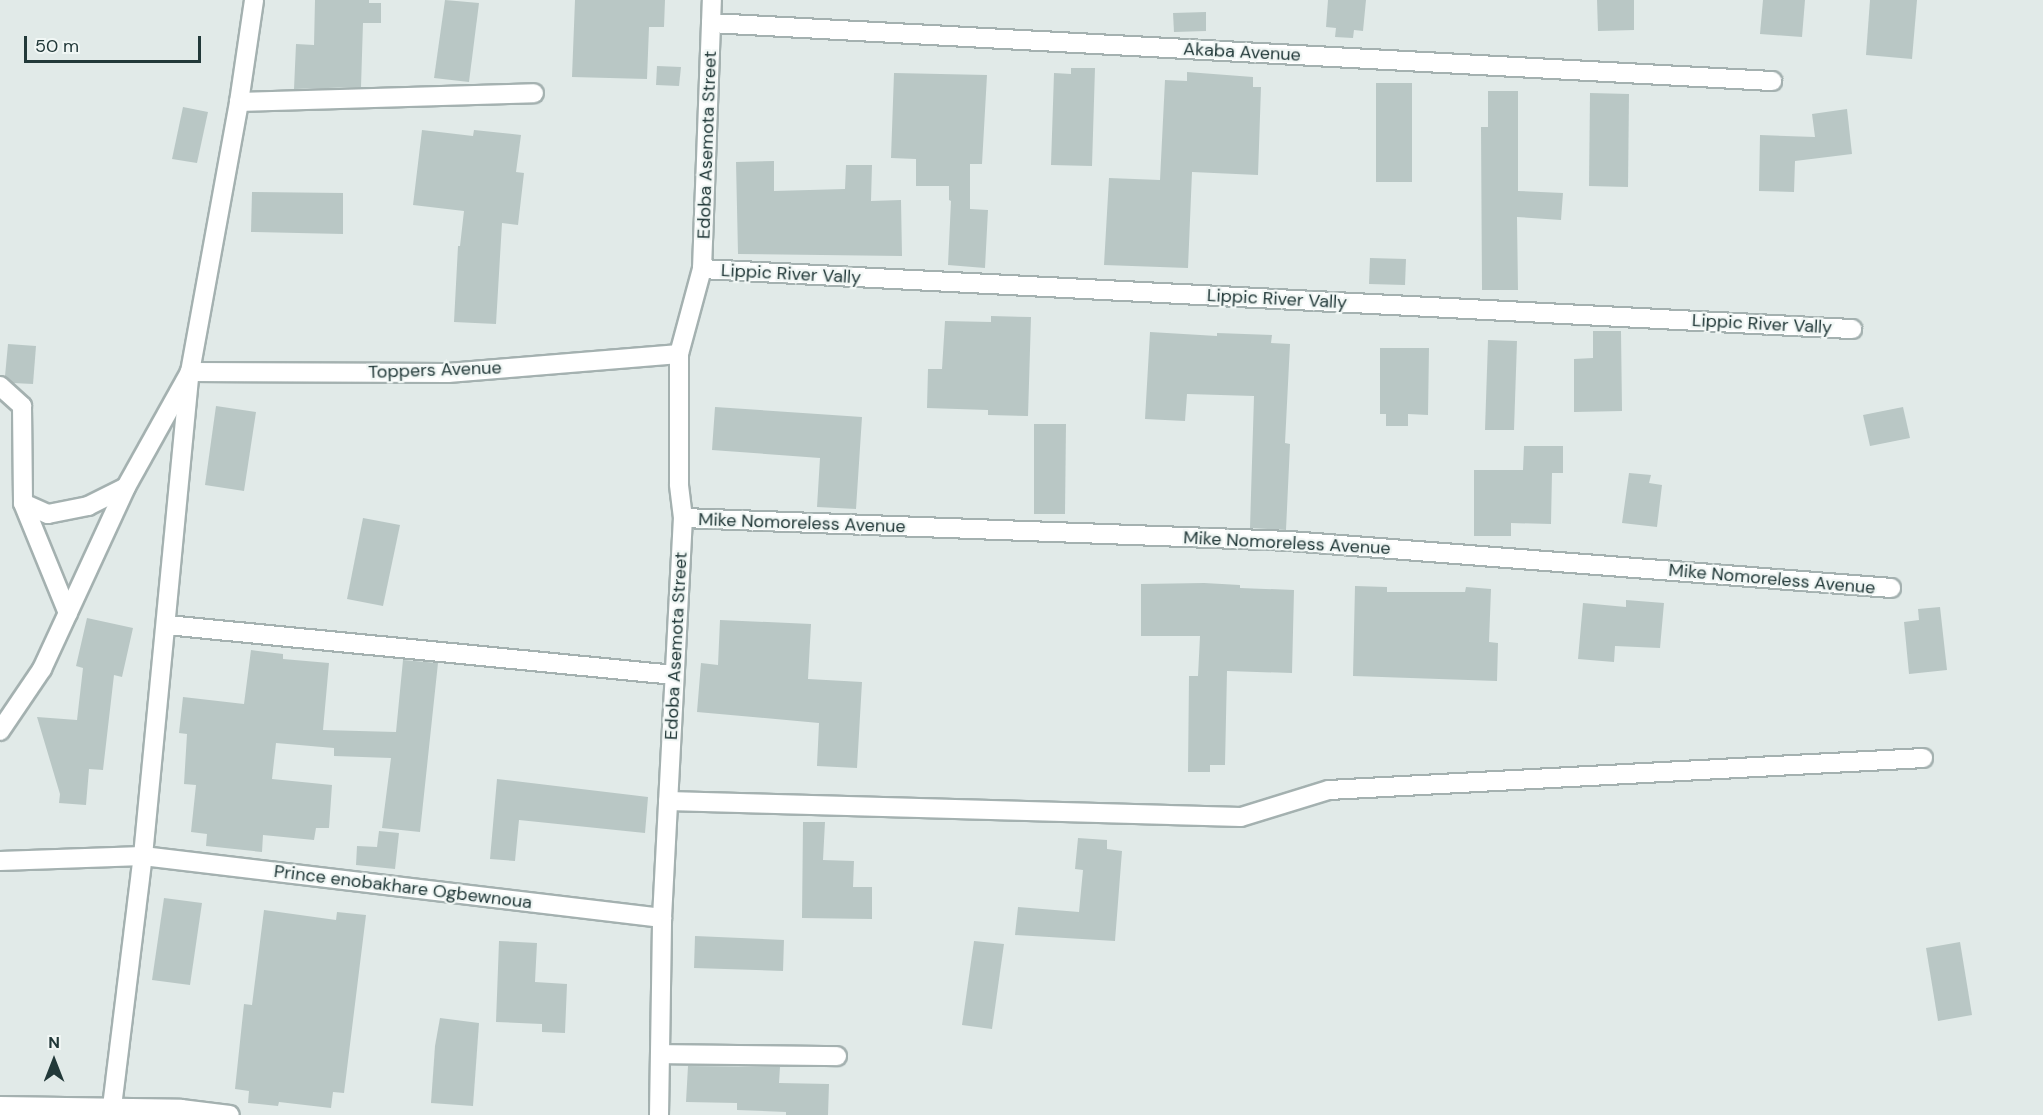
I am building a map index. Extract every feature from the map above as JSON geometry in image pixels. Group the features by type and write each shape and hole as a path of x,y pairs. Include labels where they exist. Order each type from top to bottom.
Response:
{"street":[{"path":"111,1111 144,856 190,372 239,102 254,0"},
{"name":"Edoba Asemota Street","path":"659,1115 662,918 682,518 679,484 679,354 702,269 712,0"},
{"name":"Akaba Avenue","path":"711,22 1772,81"},
{"path":"239,102 534,93"},
{"name":"Lippic River Vally","path":"702,269 1852,329"},
{"name":"Toppers Avenue","path":"190,372 448,373 679,354"},
{"path":"0,730 8,715 42,669 126,487 190,372"},
{"path":"0,386 22,406 23,503 68,612"},
{"path":"23,503 48,514 88,506 126,487"},
{"name":"Mike Nomoreless Avenue","path":"682,518 1289,541 1891,588"},
{"path":"167,625 674,675"},
{"path":"668,801 1241,817 1329,790 1923,758"},
{"name":"Prince enobakhare Ogbewnoua","path":"0,861 144,856 662,918"},
{"path":"661,1054 837,1056"},
{"path":"0,1106 111,1111 181,1109 230,1115"}],"building":[{"path":"315,0 369,0 369,3 381,3 381,23 363,23 361,87 294,89 296,44 314,45"},
{"path":"445,0 479,3 469,82 434,78"},
{"path":"575,0 665,0 664,27 649,27 647,79 572,77"},
{"path":"1328,0 1366,0 1363,31 1354,30 1353,38 1335,37 1336,28 1326,27"},
{"path":"1597,0 1634,0 1634,30 1598,31"},
{"path":"1763,0 1805,0 1802,37 1760,34"},
{"path":"1870,0 1917,0 1912,59 1866,55"},
{"path":"1206,12 1206,31 1174,32 1173,13"},
{"path":"657,66 681,67 679,86 656,85"},
{"path":"1071,68 1095,68 1092,166 1051,165 1054,73 1071,74"},
{"path":"1187,72 1253,77 1253,87 1261,87 1258,175 1192,172 1188,268 1104,265 1109,178 1160,180 1165,80 1187,81"},
{"path":"894,73 987,75 982,164 970,164 970,209 988,210 985,268 948,265 951,201 949,200 949,186 916,186 916,159 891,158"},
{"path":"1376,83 1412,83 1412,182 1376,182"},
{"path":"1488,91 1518,91 1518,191 1563,193 1561,220 1517,217 1518,290 1482,290 1481,127 1488,127"},
{"path":"1590,93 1629,94 1628,187 1589,186"},
{"path":"183,107 208,112 197,163 172,159"},
{"path":"1847,109 1852,154 1795,161 1794,192 1759,191 1760,135 1815,137 1812,114"},
{"path":"422,130 473,136 474,130 521,135 516,172 524,173 518,225 502,223 496,324 454,322 458,246 460,246 464,211 413,205"},
{"path":"774,161 774,191 845,189 846,165 872,165 871,201 901,200 902,256 738,254 736,162"},
{"path":"252,192 343,193 343,234 251,232"},
{"path":"1370,258 1406,259 1405,285 1369,284"},
{"path":"991,316 1031,317 1028,416 988,415 988,410 927,408 928,369 942,369 945,321 991,322"},
{"path":"1593,331 1621,331 1622,411 1574,412 1574,359 1593,358"},
{"path":"1150,332 1217,336 1217,333 1272,335 1271,343 1290,344 1285,443 1290,444 1286,530 1250,528 1254,396 1187,394 1185,421 1145,419"},
{"path":"1488,340 1517,341 1514,430 1485,430"},
{"path":"8,344 36,346 33,384 13,383 5,376"},
{"path":"1380,348 1429,348 1428,415 1408,414 1408,426 1386,426 1386,414 1380,414"},
{"path":"216,406 256,412 244,491 205,485"},
{"path":"715,407 862,417 856,509 817,507 820,458 712,450"},
{"path":"1903,407 1910,438 1870,446 1863,415"},
{"path":"1034,424 1066,424 1065,514 1034,514"},
{"path":"1524,446 1563,446 1563,473 1552,473 1551,524 1511,523 1511,536 1474,536 1474,470 1523,470"},
{"path":"1629,473 1651,475 1649,483 1662,485 1657,527 1622,523"},
{"path":"363,518 400,525 383,606 347,599"},
{"path":"1141,584 1240,585 1240,588 1294,590 1292,673 1227,671 1225,765 1210,765 1210,772 1188,772 1189,676 1198,676 1200,636 1141,636"},
{"path":"1355,586 1387,587 1387,592 1465,592 1466,587 1491,589 1489,642 1498,643 1497,681 1353,676"},
{"path":"1626,600 1664,603 1660,648 1615,646 1614,662 1578,659 1583,603 1626,607"},
{"path":"1940,607 1947,670 1909,674 1904,622 1919,620 1918,609"},
{"path":"87,618 133,628 122,677 114,675 103,770 89,769 86,805 59,803 60,794 37,717 77,720 83,668 76,666"},
{"path":"720,620 811,624 808,679 862,682 857,768 817,766 819,723 697,712 701,663 718,665"},
{"path":"251,650 283,654 283,659 329,663 323,730 396,732 403,660 438,663 420,832 382,828 391,758 334,756 334,748 276,743 272,779 332,785 329,828 316,828 314,840 263,835 262,852 206,846 207,834 191,832 196,785 184,784 187,734 179,733 183,697 244,704"},
{"path":"497,779 648,797 645,833 519,820 515,861 490,859"},
{"path":"803,822 825,822 823,860 854,861 853,887 872,887 872,919 802,918"},
{"path":"379,831 399,833 395,869 356,865 357,846 377,847"},
{"path":"1078,838 1107,840 1107,849 1122,851 1115,941 1015,935 1018,907 1079,912 1083,870 1075,869"},
{"path":"164,898 202,903 190,985 152,980"},
{"path":"264,910 336,920 337,912 366,915 344,1093 333,1092 331,1108 279,1102 278,1106 248,1103 249,1091 235,1089 244,1004 252,1005"},
{"path":"695,936 784,940 783,971 694,968"},
{"path":"499,941 537,943 535,982 567,984 565,1033 542,1032 542,1024 496,1022"},
{"path":"974,941 1004,944 992,1029 962,1025"},
{"path":"1960,942 1972,1015 1938,1021 1926,948"},
{"path":"440,1018 479,1023 473,1106 431,1103 435,1046"},
{"path":"688,1066 780,1067 779,1083 829,1084 828,1115 786,1115 786,1112 737,1110 737,1103 686,1102"}]}
